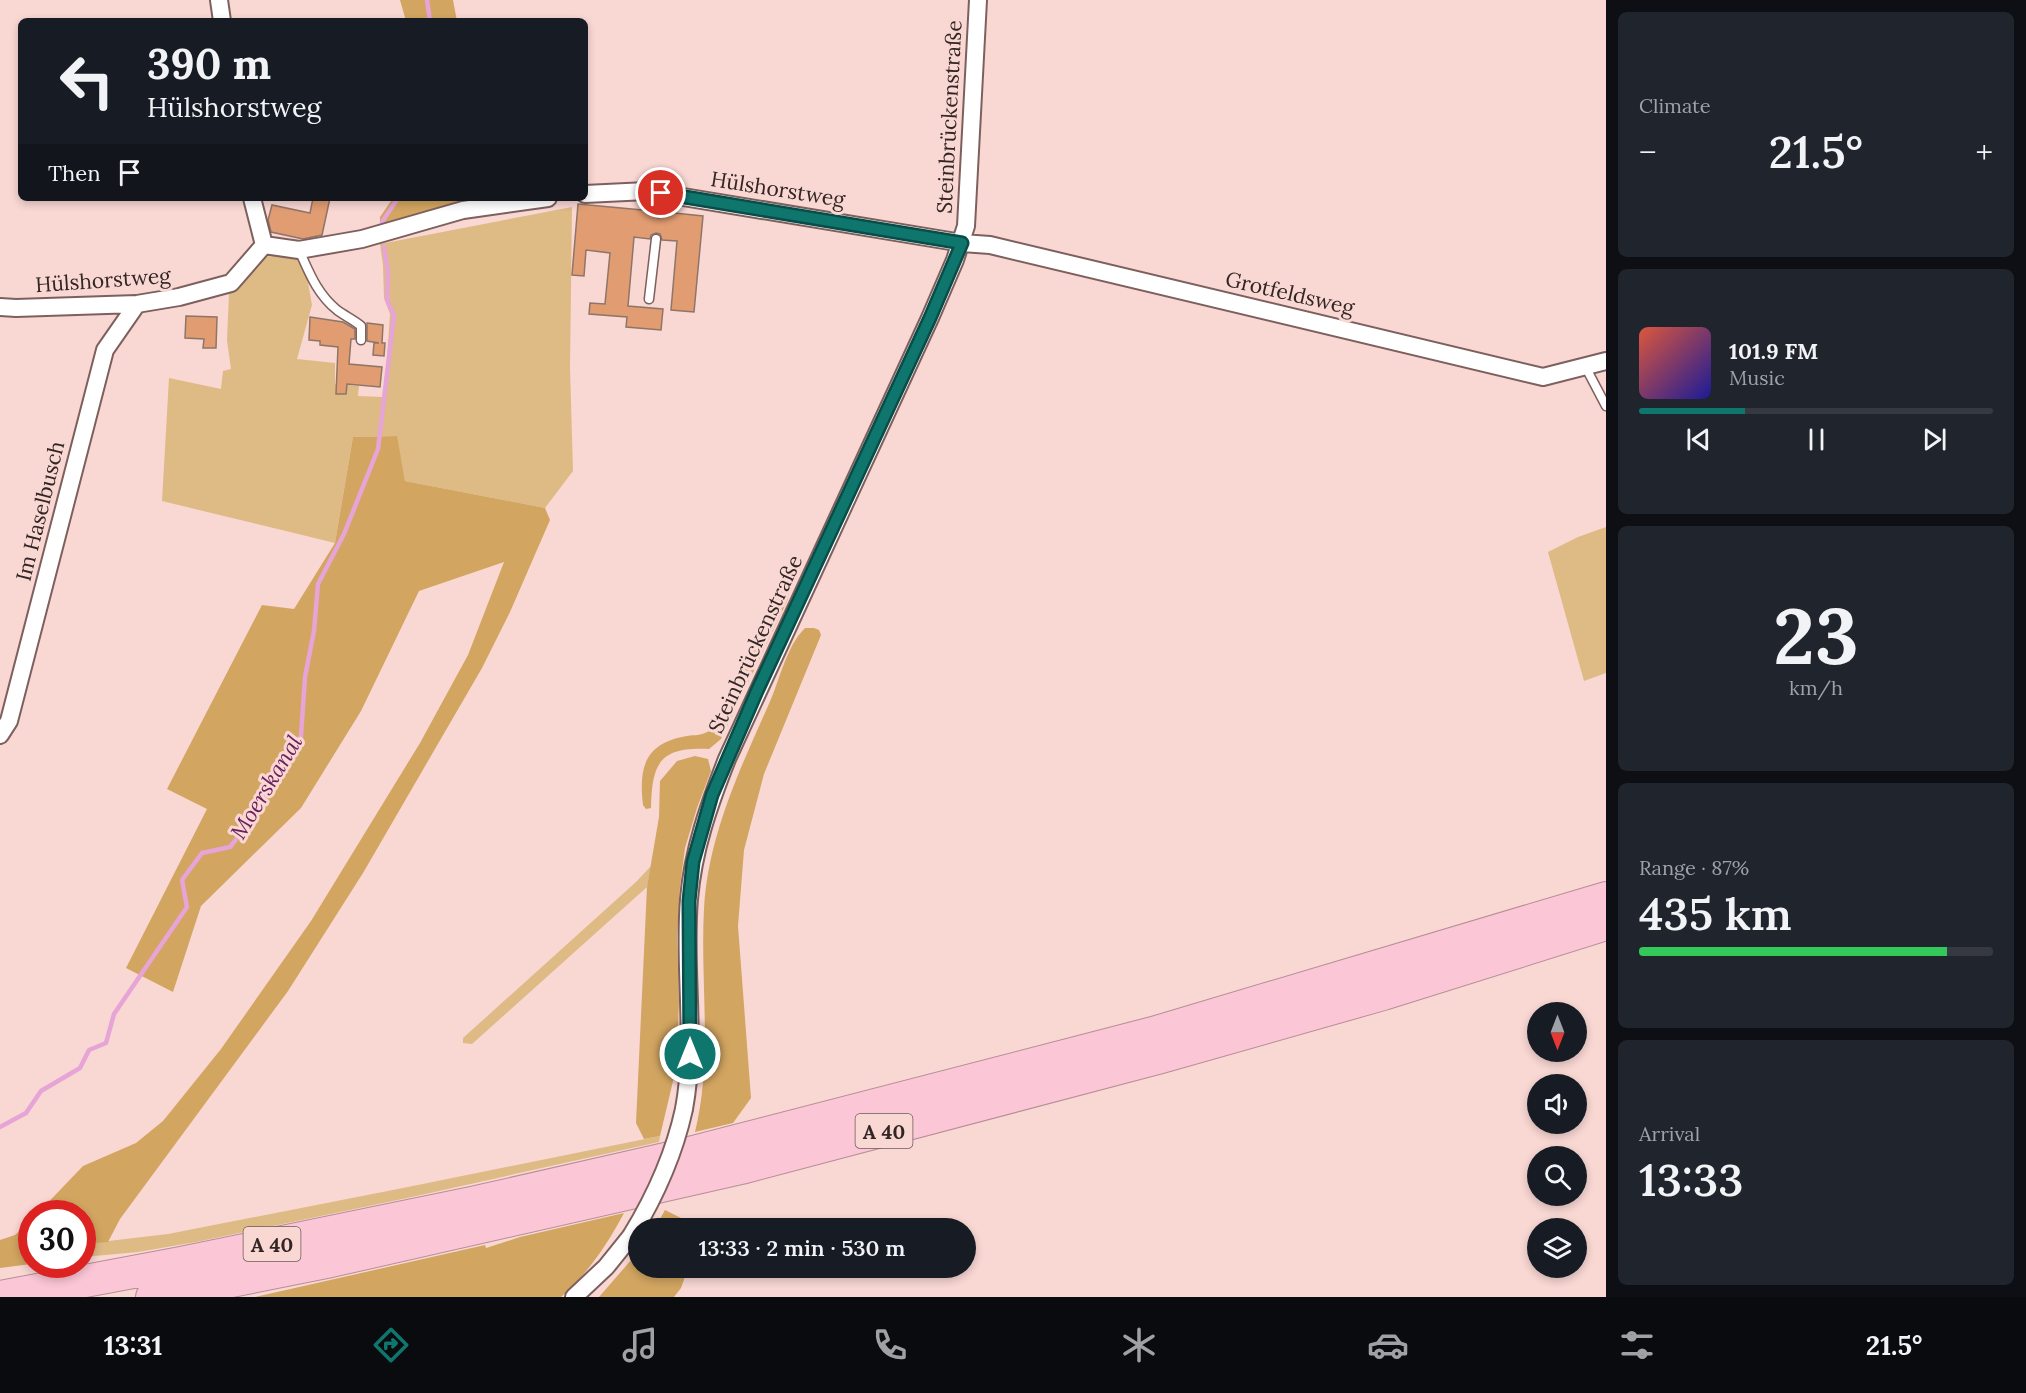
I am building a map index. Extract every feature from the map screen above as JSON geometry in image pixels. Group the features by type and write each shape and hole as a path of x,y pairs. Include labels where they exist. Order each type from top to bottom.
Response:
{"highway":[{"name":"A 40","path":"0,1297 181,1263 472,1203 678,1156 1153,1033 1606,898"},
{"name":"A 40","path":"152,1297 354,1256 799,1153 1128,1066 1383,994 1606,924"}],"street":[{"path":"219,0 222,18"},
{"name":"Steinbrückenstraße","path":"574,1297 606,1267 631,1236 651,1203 677,1137 684,1108 690,1042 689,901 693,862 706,816 740,730 930,318 962,243 966,226 978,0"},
{"name":"Hülshorstweg","path":"588,194 647,191 962,243"},
{"path":"253,201 264,245 299,250 362,239 463,210 527,201"},
{"name":"Grotfeldsweg","path":"962,243 990,245 1543,376 1606,361"},
{"name":"Hülshorstweg","path":"0,307 137,304 179,297 231,283 264,245"},
{"name":"Im Haselbusch","path":"0,735 9,721 105,350 137,304"}],"lane":[{"path":"659,212 661,193"},
{"path":"650,299 656,239"},
{"path":"299,250 315,285 324,298 338,311 361,326 361,340"},
{"path":"1585,366 1606,406"}],"shaded area":[{"path":"400,0 453,0 456,18 405,18"},
{"path":"391,201 461,201 460,207 380,231 380,217"},
{"path":"572,207 570,368 573,471 545,508 405,481 396,436 353,437 335,543 162,501 169,378 221,389 223,371 231,369 227,340 229,294 238,286 259,257 303,254 312,305 297,359 335,363 335,384 359,386 358,396 382,397 385,387 390,314 384,298 380,244"},
{"path":"397,436 405,481 545,508 550,520 510,612 482,668 363,873 288,991 120,1219 108,1242 96,1243 96,1200 50,1200 83,1166 136,1143 163,1121 221,1049 311,921 420,743 468,655 504,562 419,591 361,711 301,808 201,906 173,992 126,968 207,809 167,789 262,605 294,609 335,543 353,437"},
{"path":"1606,527 1606,673 1584,681 1548,552 1578,537"},
{"path":"789,586 788,599 721,739 709,749 679,751 662,760 654,779 651,808 646,809 643,805 642,781 646,761 651,753 669,741 709,731 776,591"},
{"path":"805,628 819,630 821,635 764,774 744,850 738,926 751,1098 733,1123 695,1132 705,1049 704,909 712,856 718,830 736,780 792,645"},
{"path":"695,756 708,759 711,771 685,848 680,886 677,939 679,1003 674,1077 660,1136 644,1139 636,1123 647,887 659,817 660,781 677,761"},
{"path":"651,866 647,887 472,1044 463,1043 463,1038"},
{"path":"660,1136 659,1142 412,1197 196,1242 138,1252 96,1256 96,1242 168,1234"},
{"path":"665,1210 681,1218 661,1218"},
{"path":"624,1213 596,1258 561,1297 255,1297 485,1245 486,1248 520,1237"},
{"path":"18,1232 18,1266 0,1268 0,1240"},
{"path":"628,1264 628,1278 684,1278 674,1297 599,1297"}],"building":[{"path":"312,201 329,201 322,235 303,239 271,232 268,220 272,205 310,213"},
{"path":"578,204 653,211 655,217 659,218 664,216 665,212 703,216 694,312 671,310 677,241 662,240 660,234 656,233 651,235 650,239 634,237 628,306 663,309 661,330 626,327 627,317 589,314 590,303 605,304 610,253 586,250 584,276 572,275"},
{"path":"186,316 217,317 216,348 203,348 204,339 185,338"},
{"path":"310,317 343,322 355,329 355,339 351,339 349,364 382,367 380,387 347,384 346,394 336,394 338,347 320,345 320,341 309,340"},
{"path":"367,323 383,325 384,356 373,355 374,343 379,343 367,341"}],"waterway":[{"name":"Moerskanal","path":"427,0 430,18"},
{"name":"Moerskanal","path":"383,229 382,222 396,201"},
{"name":"Moerskanal","path":"0,1127 26,1113 41,1091 80,1068 89,1050 106,1043 114,1014 187,907 182,880 202,853 230,847 245,828 301,736 305,677 314,631 318,584 344,534 378,449 394,315 387,300 388,272 384,247"}],"route":[{"path":"661,193 962,243 930,318 757,691 712,795 693,862 689,901 690,1054"}]}
